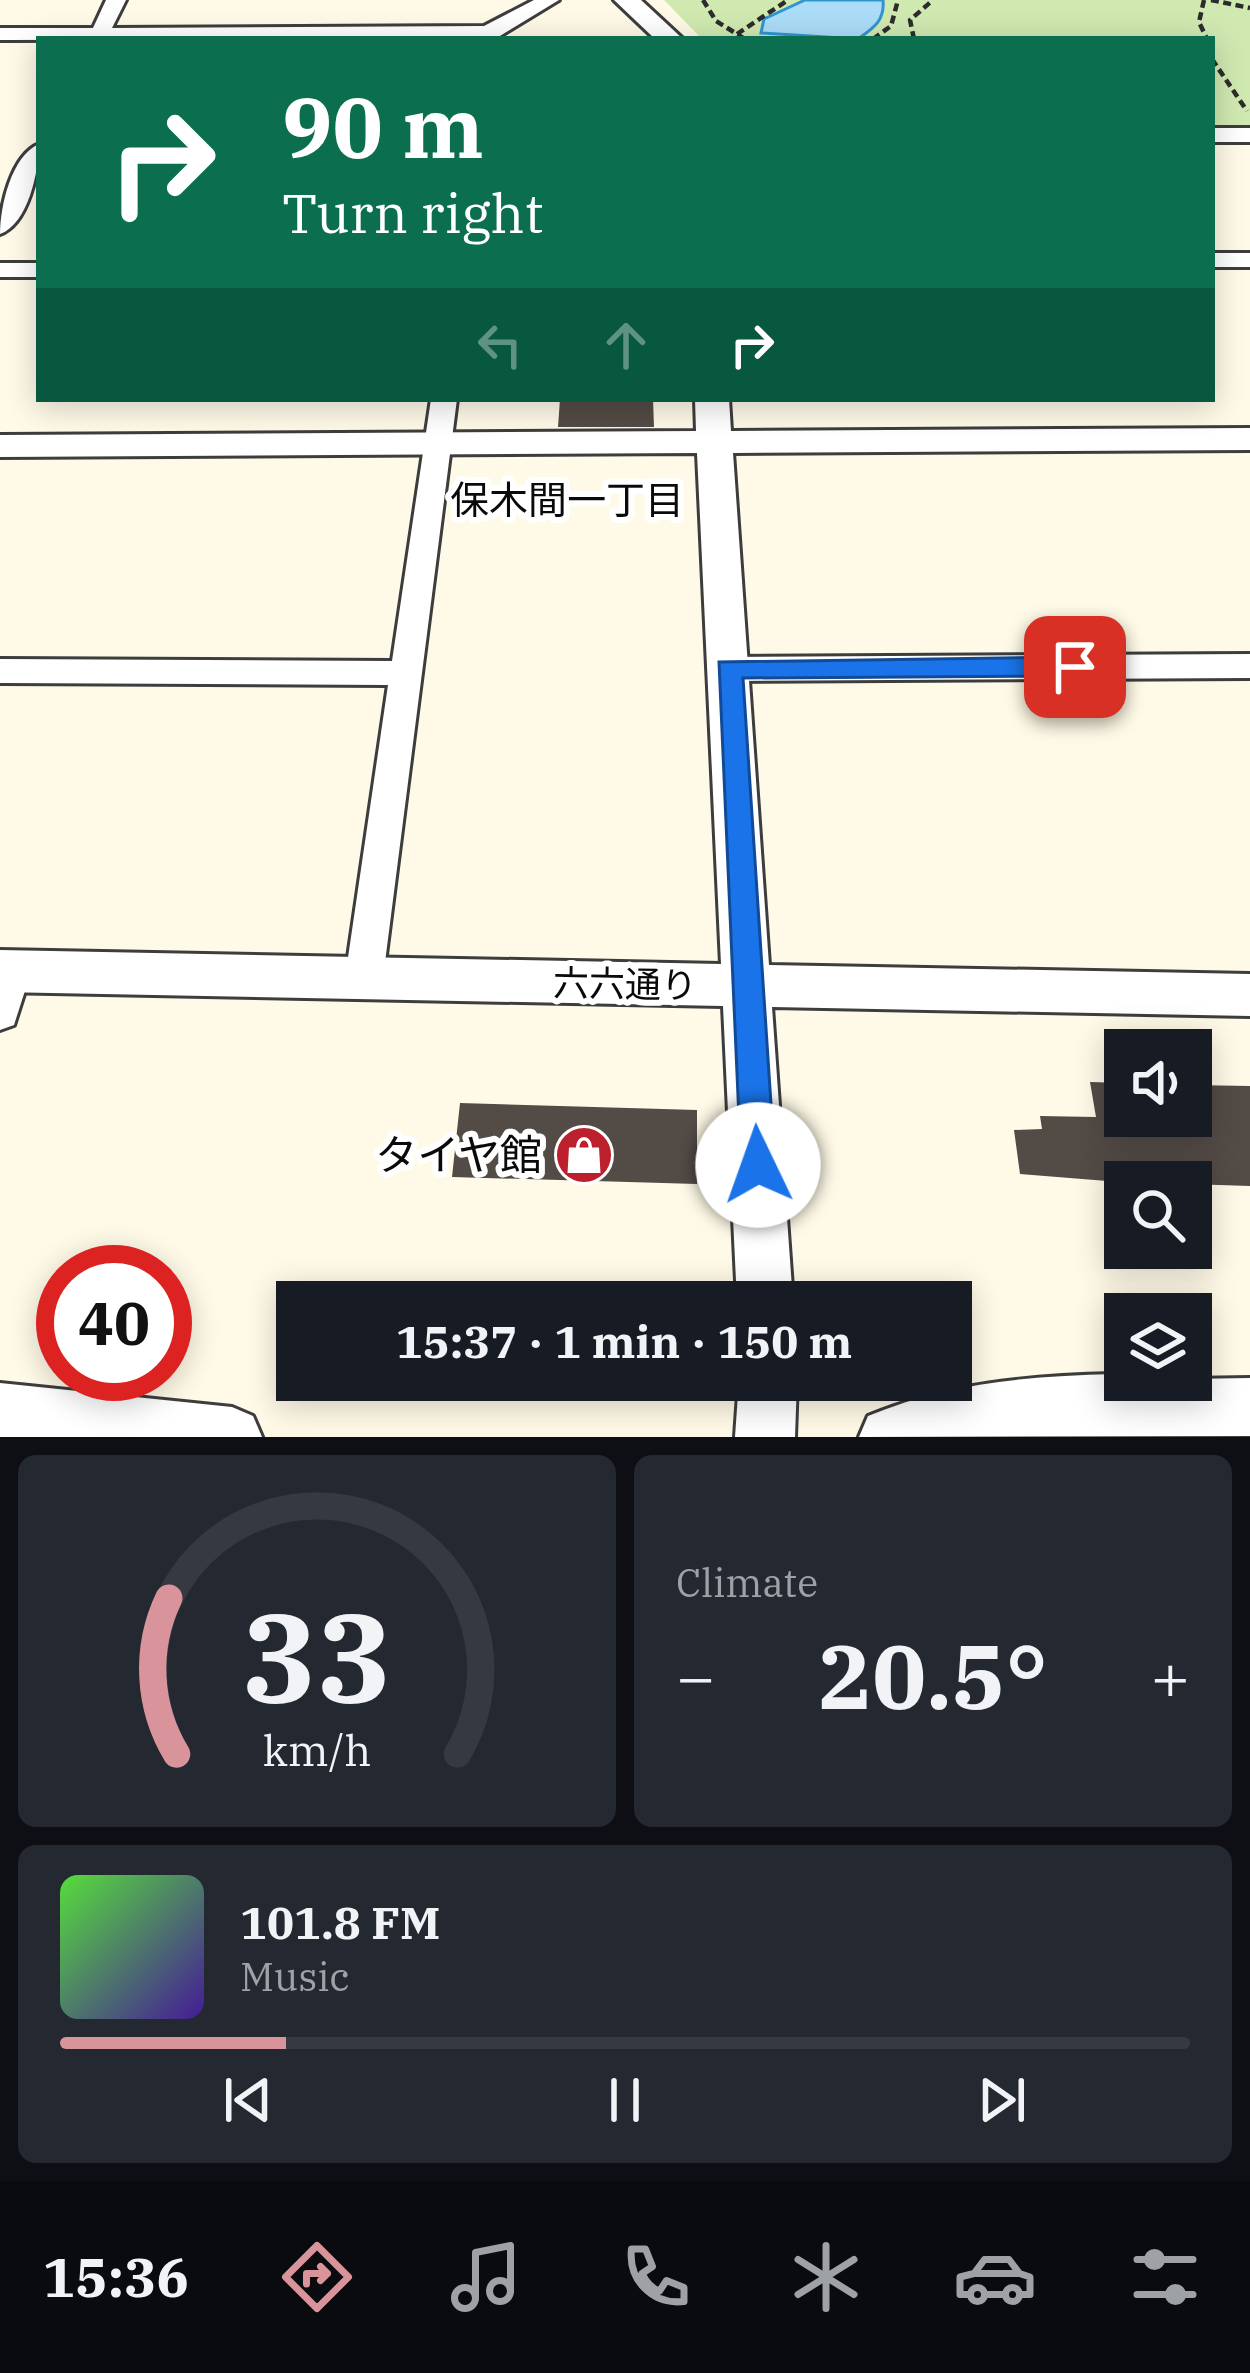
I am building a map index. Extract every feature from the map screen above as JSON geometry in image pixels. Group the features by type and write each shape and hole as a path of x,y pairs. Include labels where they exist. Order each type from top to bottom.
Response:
{"street":[{"path":"98,36 116,0"},
{"path":"485,36 549,0"},
{"path":"626,0 667,36"},
{"path":"0,34 65,36"},
{"path":"1215,135 1250,135"},
{"path":"3,216 36,156"},
{"path":"1215,260 1250,260"},
{"path":"0,270 36,270"},
{"path":"364,978 444,402"},
{"path":"712,402 764,1281"},
{"path":"0,446 1250,439"},
{"path":"729,669 1250,666"},
{"path":"0,671 406,673"},
{"name":"六六通り","path":"4,985 364,978 1250,995"},
{"path":"765,1437 767,1401"},
{"path":"890,1437 923,1424 1074,1403 1250,1407"},
{"path":"10,1422 232,1437"}],"path":[{"path":"703,0 716,21 740,36"},
{"path":"737,34 788,0"},
{"path":"877,36 893,23 898,0"},
{"path":"913,36 910,20 933,0"},
{"path":"1206,36 1199,22 1208,0 1250,8"},
{"path":"1215,61 1250,116"}],"green space":[{"path":"664,0 1250,0 1250,129 1215,130 1215,36 699,36"}],"water":[{"path":"805,0 883,0 877,23 862,36 761,33 764,19"}],"building":[{"path":"560,402 653,402 654,427 558,427"},
{"path":"1090,1082 1104,1082 1104,1137 1212,1137 1212,1085 1250,1086 1250,1186 1212,1185 1212,1161 1104,1161 1104,1181 1020,1174 1014,1130 1042,1129 1040,1116 1096,1117"},
{"path":"460,1103 697,1110 697,1184 452,1177"}],"place":[{"name":"タイヤ館","path":"584,1155"}],"district":[{"name":"保木間一丁目","path":"567,500"}],"route":[{"path":"758,1165 729,669 1075,667"}]}
